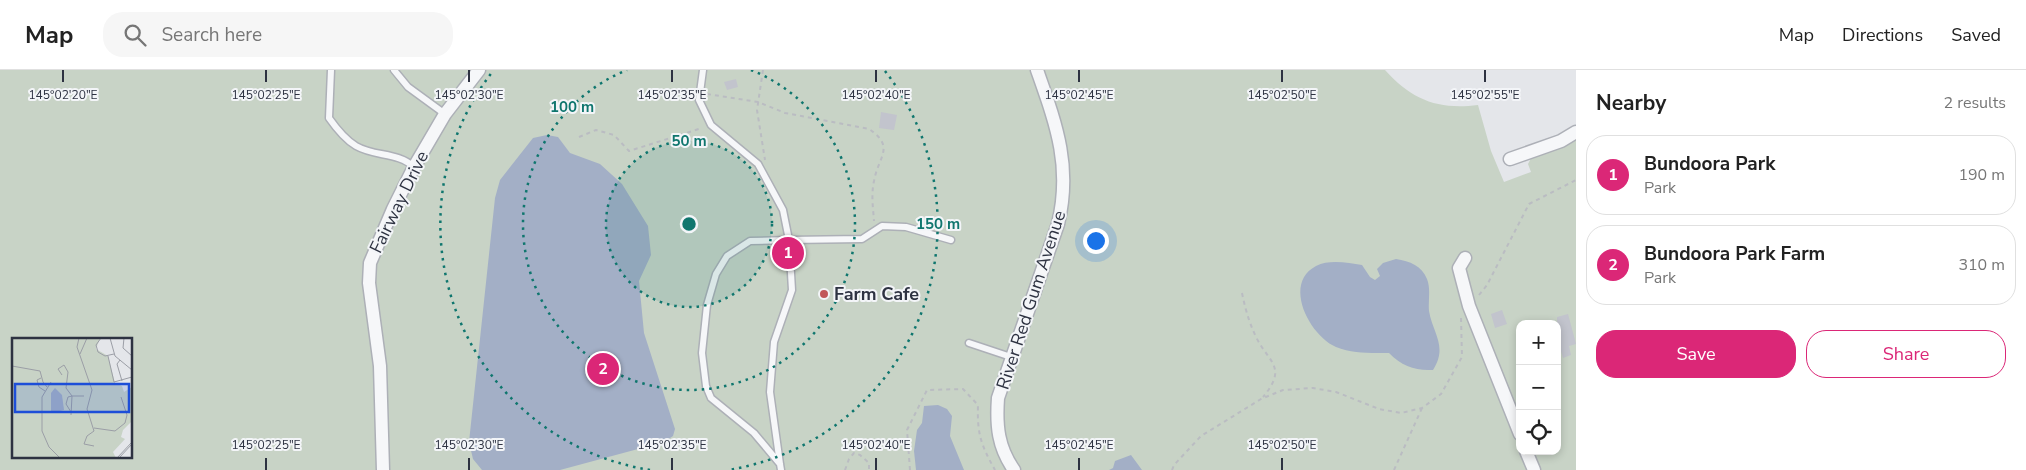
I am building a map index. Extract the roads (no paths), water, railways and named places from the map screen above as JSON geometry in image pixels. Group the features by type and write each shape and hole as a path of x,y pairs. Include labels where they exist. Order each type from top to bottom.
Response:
{"street":[{"name":"Fairway Drive","path":"383,470 380,366 369,283 370,263 392,209 414,167 445,114 479,70"},
{"name":"River Red Gum Avenue","path":"1014,470 1006,458 998,439 996,418 998,398 1058,224 1063,202 1064,162 1058,129 1037,70"},
{"path":"1510,159 1561,141 1576,132"},
{"path":"1465,258 1459,268 1469,306 1516,424"},
{"path":"1528,455 1534,470"}],"lane":[{"path":"332,70 329,118 339,130 356,146 406,159 414,167"},
{"path":"394,70 408,87 445,114"},
{"path":"703,70 699,100 712,125 758,164 783,210 790,240 792,290 774,342 770,392 781,467"},
{"path":"781,467 754,433 712,398 706,386 702,353 707,305 716,274 727,256 750,241 862,239 882,226 906,227 951,240"},
{"path":"969,343 1011,357"}],"water":[{"path":"547,135 558,137 570,153 600,164 622,184 648,226 651,255 639,281 644,333 675,429 673,436 664,442 560,470 482,470 473,459 469,442 495,198 500,180 533,138"},
{"path":"1396,259 1415,265 1425,274 1427,279 1429,311 1439,347 1437,362 1433,370 1420,370 1409,367 1389,353 1355,352 1336,347 1317,332 1309,321 1304,309 1301,285 1306,274 1316,266 1333,262 1362,265 1370,277 1375,280 1380,276 1377,269 1383,263"},
{"path":"938,405 947,409 952,416 950,436 964,470 916,470 914,451 917,430 922,423 924,406"},
{"path":"1131,455 1142,470 1109,470 1113,468 1115,461"}],"place":[{"name":"Bundoora Park","path":"788,253"},
{"name":"Farm Cafe","path":"824,294"},
{"name":"Bundoora Park Farm","path":"603,369"}]}
